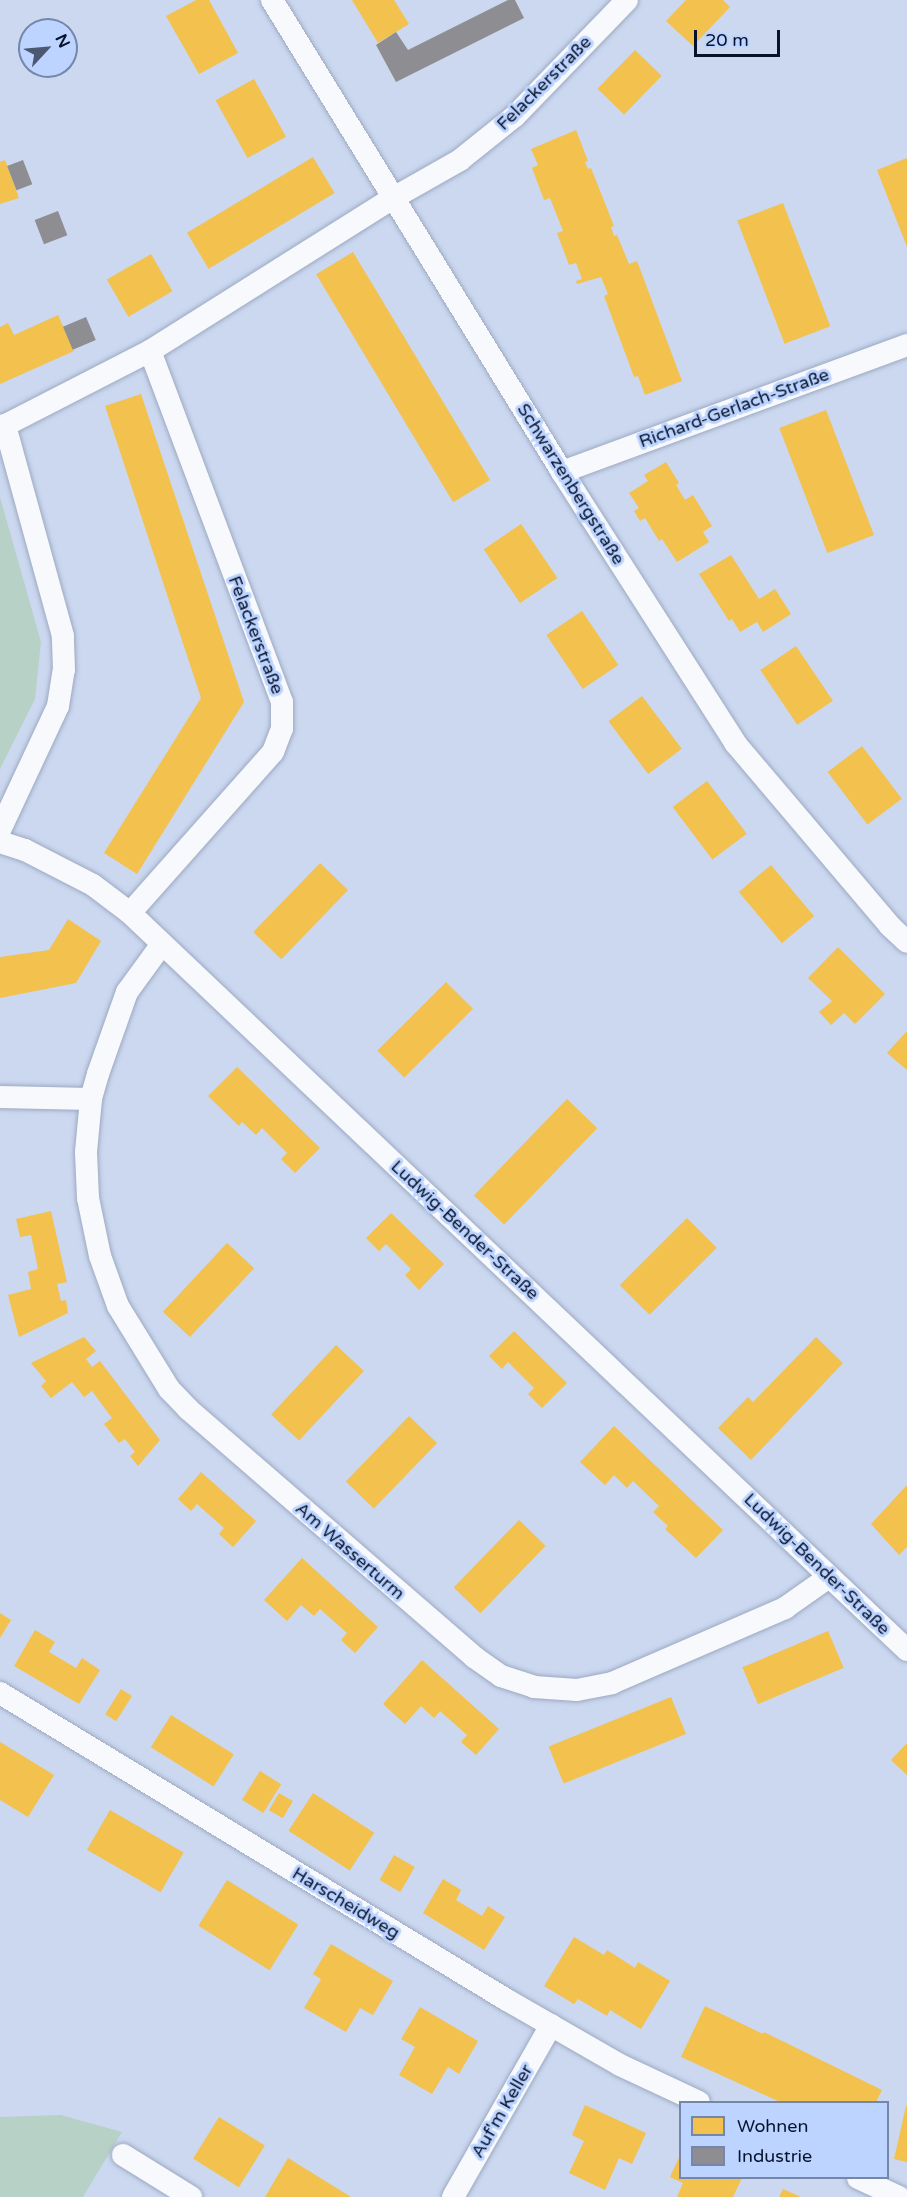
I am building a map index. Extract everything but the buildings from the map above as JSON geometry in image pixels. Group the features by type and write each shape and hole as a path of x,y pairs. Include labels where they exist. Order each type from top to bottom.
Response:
{"street":[{"name":"Schwarzenbergstraße","path":"272,0 562,472 735,743 890,926 907,942"},
{"name":"Felackerstraße","path":"3,427 150,351 395,197 460,160 515,116 627,0"},
{"name":"Richard-Gerlach-Straße","path":"562,472 907,345"},
{"name":"Felackerstraße","path":"129,913 273,752 282,729 282,702 150,351"},
{"path":"0,830 58,706 64,670 63,636 3,427"},
{"name":"Ludwig-Bender-Straße","path":"0,842 25,850 93,885 129,913 907,1650"},
{"name":"Am Wasserturm","path":"162,944 127,992 111,1032 91,1099 86,1152 88,1198 100,1256 118,1306 169,1389 197,1417 474,1657 501,1676 534,1687 577,1690 612,1683 785,1608 829,1577"},
{"path":"0,1097 91,1099"},
{"name":"Harscheidweg","path":"0,1693 551,2025 620,2065 695,2101"},
{"name":"Auf'm Keller","path":"453,2197 551,2025"},
{"path":"123,2156 191,2197"},
{"path":"860,2179 899,2197"}],"green space":[{"path":"0,497 41,642 35,699 0,769"},
{"path":"61,2115 122,2132 83,2197 0,2197 0,2117"}]}
